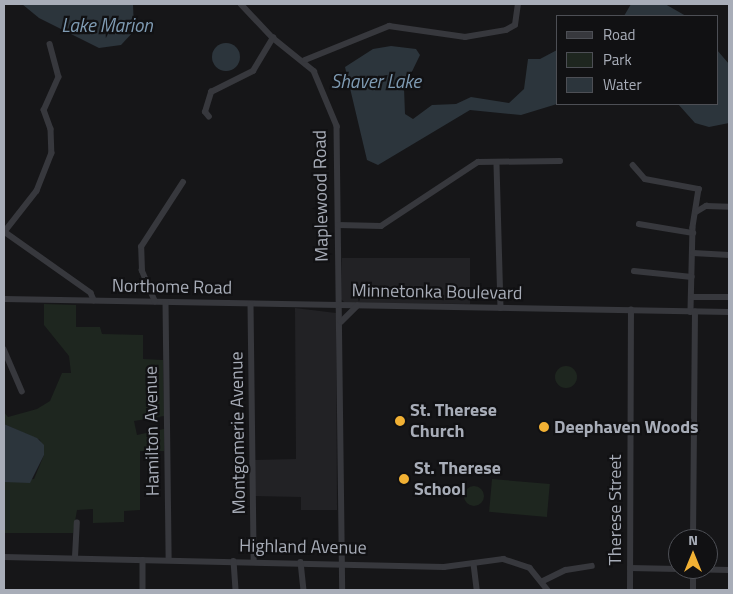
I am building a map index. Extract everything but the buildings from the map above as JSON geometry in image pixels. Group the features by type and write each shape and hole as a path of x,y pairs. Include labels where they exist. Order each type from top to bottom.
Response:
{"street":[{"name":"Maplewood Road","path":"241,4 273,38 305,60 321,84 336,126 339,305"},
{"path":"305,60 389,26 465,37 486,35 512,27 518,4"},
{"path":"209,117 205,112 211,92 253,71 273,38"},
{"path":"50,44 58,77 44,110 51,129 52,153 37,191 5,232 91,293 94,300"},
{"path":"338,225 381,226 474,163 497,165 513,160 560,161"},
{"path":"497,165 501,308"},
{"path":"633,166 641,177 696,187 706,206"},
{"path":"155,302 142,271 141,247 183,182"},
{"path":"694,529 692,277 693,233 696,212 701,196"},
{"path":"696,212 706,206 729,207"},
{"path":"639,224 693,233"},
{"path":"693,253 729,255"},
{"path":"634,271 692,277"},
{"path":"692,297 729,297"},
{"name":"Northome Road","path":"4,299 339,305"},
{"name":"Hamilton Avenue","path":"166,302 168,560"},
{"name":"Montgomerie Avenue","path":"251,304 254,562"},
{"name":"Minnetonka Boulevard","path":"343,590 339,305 729,312"},
{"path":"340,323 357,306"},
{"name":"Therese Street","path":"630,590 631,310"},
{"path":"4,348 22,391"},
{"path":"75,557 77,523"},
{"name":"Highland Avenue","path":"4,557 474,564 513,560 543,581"},
{"path":"143,560 143,590"},
{"path":"234,561 236,590"},
{"path":"301,562 304,590"},
{"path":"474,564 477,590"},
{"path":"548,590 543,581 566,570 592,566"},
{"path":"630,568 668,569"}],"shaded area":[{"path":"342,258 470,258 470,304 345,303 341,299"},
{"path":"295,308 336,313 337,510 301,510 301,497 250,496 249,460 296,459"}],"green space":[{"path":"44,304 76,305 76,327 100,327 102,334 143,335 143,359 163,360 164,416 134,421 137,435 164,429 164,451 140,451 140,510 124,511 124,522 93,523 93,509 77,510 73,533 4,533 4,482 34,479 44,455 40,440 4,424 4,412 8,417 37,409 50,401 62,373 71,373 69,356 44,325"},
{"path":"566,366 574,369 577,377 574,385 566,388 558,385 555,377 558,369"},
{"path":"492,479 550,484 547,517 489,512"},
{"path":"474,486 481,489 484,496 481,503 474,506 467,503 464,496 467,489"}],"water":[{"name":"Lake Marion","path":"22,4 133,4 134,31 121,45 99,48 39,18"},
{"path":"631,4 665,4 684,15 625,15"},
{"path":"226,43 236,47 240,57 236,67 226,71 216,67 212,57 216,47"},
{"name":"Shaver Lake","path":"391,46 416,49 420,55 404,88 405,114 413,119 432,105 456,104 471,97 509,103 524,89 528,59 540,59 556,51 556,104 521,115 470,110 378,165 367,160 345,67 373,49"},
{"path":"718,51 729,64 729,123 709,127 695,123 679,105 718,105"},
{"path":"4,424 37,438 44,445 44,455 30,483 4,482"}],"place":[{"name":"St. Therese Church","path":"400,421"},
{"name":"Deephaven Woods","path":"544,427"},
{"name":"St. Therese School","path":"404,479"}]}
